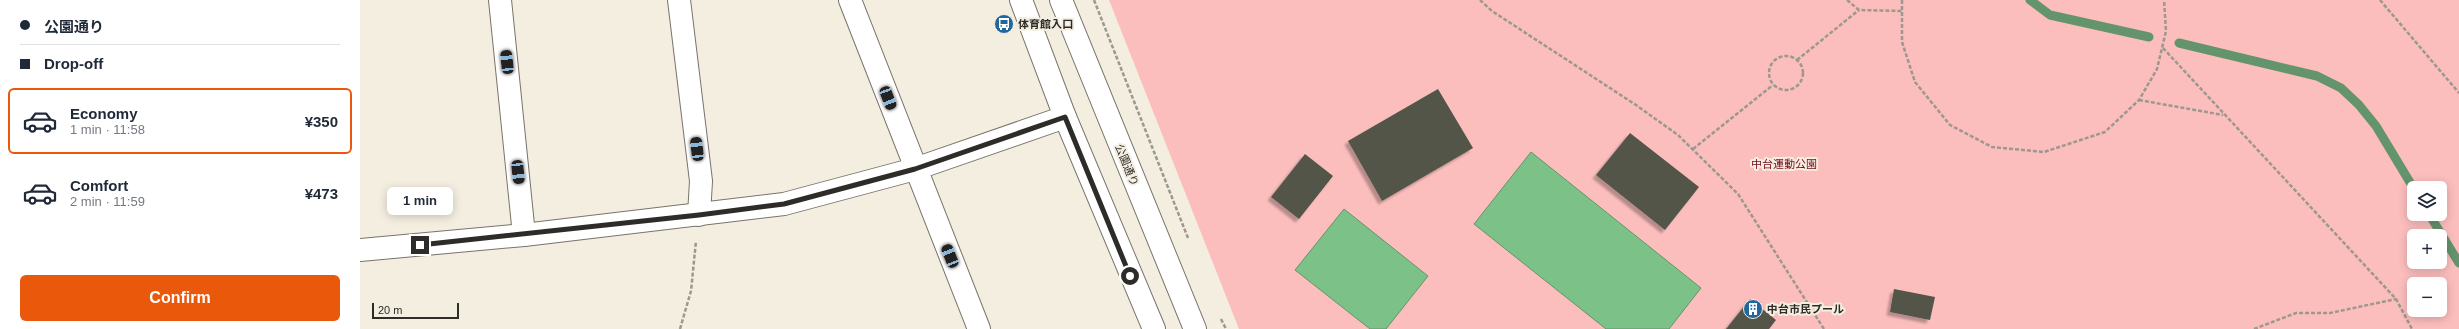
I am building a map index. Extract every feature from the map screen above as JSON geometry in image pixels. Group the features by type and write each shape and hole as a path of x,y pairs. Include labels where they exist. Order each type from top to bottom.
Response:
{"street":[{"path":"500,0 524,234"},
{"path":"679,0 701,180 699,215"},
{"path":"850,0 915,169 980,329"},
{"path":"1022,0 1065,117 1154,329"},
{"name":"公園通り","path":"1061,0 1194,329"},
{"path":"360,250 524,234 784,204 915,169 1065,117"}],"path":[{"path":"1094,0 1190,242"},
{"path":"1480,0 1492,11 1636,105 1678,135 1693,149 1738,194 1824,329"},
{"path":"1847,0 1859,10 1902,11"},
{"path":"1902,0 1902,42 1914,82 1950,125 1992,147 2044,152 2105,132 2139,100 2157,69 2166,31 2164,0"},
{"path":"2380,0 2459,93"},
{"path":"1797,60 1859,10"},
{"path":"2162,48 2396,299 2412,329"},
{"path":"1786,56 1797,60 1803,70 1798,86 1788,91 1777,89 1773,85 1768,75 1768,69 1775,59 1786,56"},
{"path":"1693,149 1773,85"},
{"path":"2139,100 2224,115"},
{"path":"680,329 691,291 699,215"},
{"path":"2254,329 2296,313 2330,313 2396,299"},
{"path":"1219,315 1226,329"}],"green space":[{"name":"中台運動公園","path":"1109,0 2459,0 2459,329 1239,329"}],"shaded area":[{"path":"1531,152 1701,288 1669,329 1606,329 1474,224"},
{"path":"1344,209 1428,276 1386,329 1370,329 1295,270"}],"building":[{"path":"1438,89 1473,148 1382,201 1348,141"},
{"path":"1630,133 1699,187 1665,230 1596,175"},
{"path":"1305,154 1333,176 1299,219 1271,197"},
{"path":"1894,289 1935,297 1930,320 1890,312"},
{"name":"中台市民プール","path":"1750,299 1776,320 1769,329 1726,329"}],"waterway":[{"path":"2030,0 2050,15 2149,37"},
{"path":"2179,43 2317,76 2341,88 2359,105 2376,126 2409,181"},
{"path":"2433,221 2459,263"}],"place":[{"name":"体育館入口","path":"1004,24"},
{"name":"中台市民プール","path":"1753,309"}],"route":[{"path":"420,245 699,215 784,204 915,169 1065,117 1130,276"}]}
